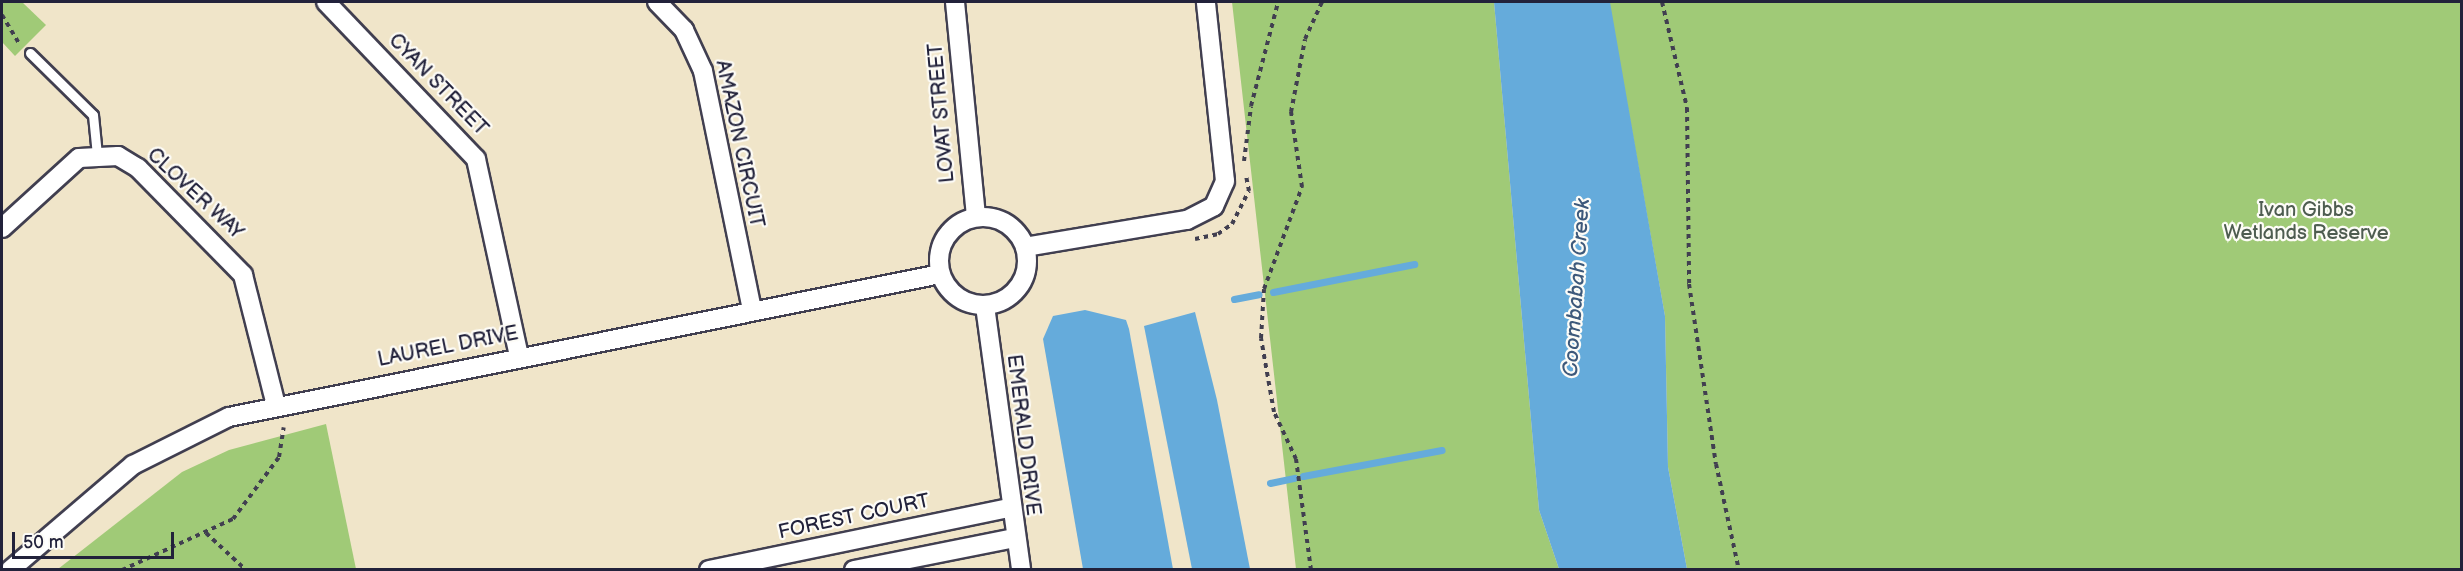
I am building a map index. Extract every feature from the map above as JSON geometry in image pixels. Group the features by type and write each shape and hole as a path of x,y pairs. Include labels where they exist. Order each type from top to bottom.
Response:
{"street":[{"name":"CYAN STREET","path":"326,2 476,159 519,356"},
{"name":"AMAZON CIRCUIT","path":"657,2 684,30 703,71 752,309"},
{"name":"LOVAT STREET","path":"954,2 976,217"},
{"path":"1025,247 1187,220 1208,213 1224,188 1206,2"},
{"path":"2,228 59,171 97,155"},
{"name":"CLOVER WAY","path":"97,155 118,156 138,168 233,260 252,292 276,405"},
{"path":"976,217 1006,224 1025,247 1022,282 1013,294 985,306 951,293 940,274 941,245 961,222 976,217"},
{"name":"LAUREL DRIVE","path":"10,570 133,465 194,431 276,405 752,309 940,274"},
{"name":"EMERALD DRIVE","path":"985,306 1009,508 1021,570"},
{"name":"FOREST COURT","path":"709,570 1009,508"},
{"path":"854,570 1014,538"}],"lane":[{"path":"30,53 93,116 97,155"}],"path":[{"path":"1187,220 1190,240 1218,234 1240,213 1249,191 1244,163 1251,106 1278,2"},
{"path":"1311,570 1296,459 1274,412 1261,338 1264,289 1302,187 1291,112 1305,39 1322,2"},
{"path":"1662,2 1687,108 1689,284 1716,464 1738,570"},
{"path":"2,15 30,53"},
{"path":"122,570 233,519 257,493 279,457 285,427"},
{"path":"206,532 246,570"}],"green space":[{"path":"2,2 22,2 46,25 15,56 2,42"},
{"path":"1232,2 1494,2 1539,510 1559,569 1296,569"},
{"name":"Ivan Gibbs Wetlands Reserve","path":"1609,2 2461,2 2461,569 1687,569 1668,467 1665,316"},
{"path":"326,424 356,569 58,569 182,472 229,450"}],"water":[{"name":"Coombabah Creek","path":"1494,2 1610,2 1665,316 1668,467 1687,569 1559,569 1539,510"},
{"path":"1085,310 1126,320 1173,569 1083,569 1043,339 1053,316"},
{"path":"1195,312 1217,400 1250,569 1192,569 1144,326"}],"waterway":[{"path":"1273,292 1414,264"},
{"path":"1234,299 1259,294"},
{"path":"1303,476 1442,450"},
{"path":"1270,483 1294,478"}]}
